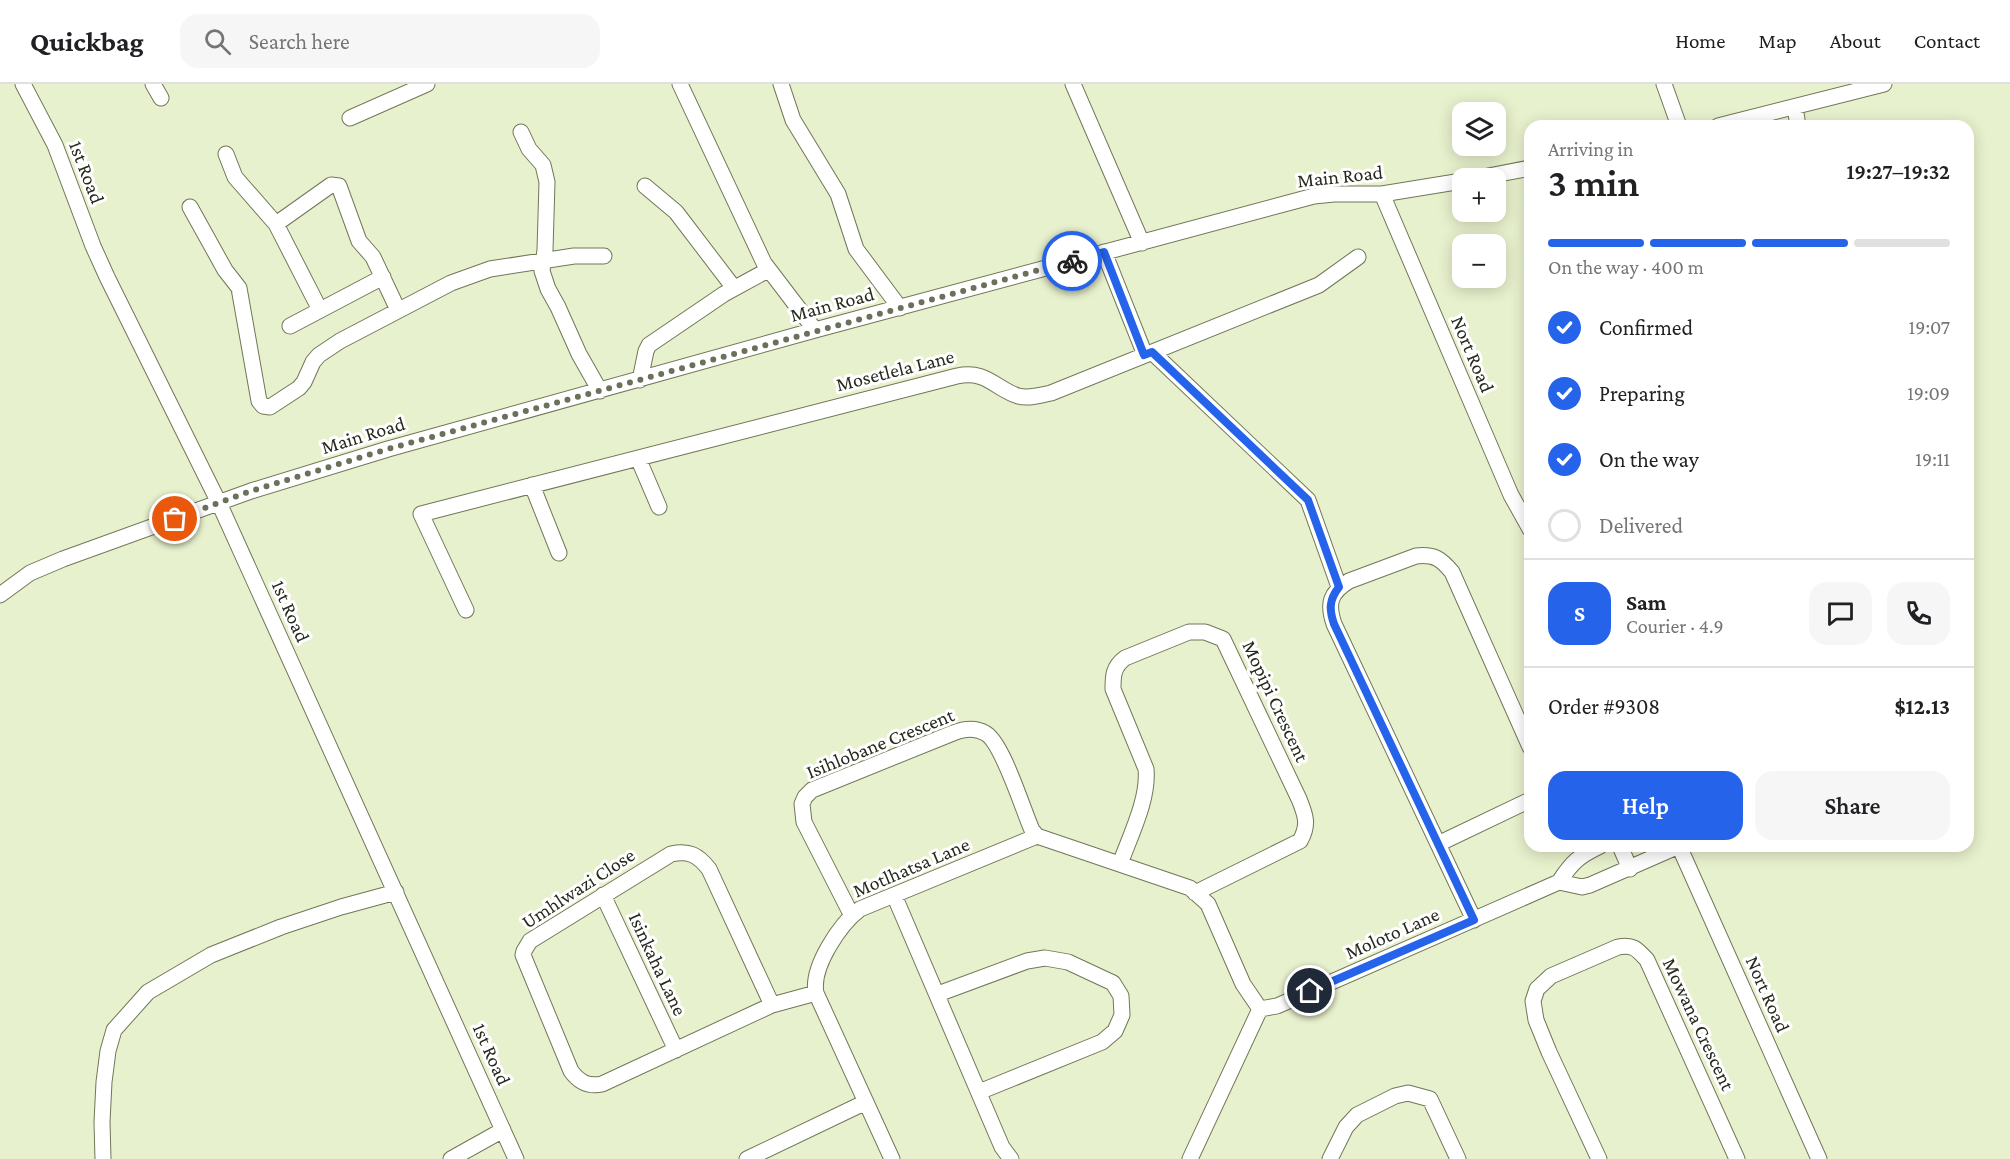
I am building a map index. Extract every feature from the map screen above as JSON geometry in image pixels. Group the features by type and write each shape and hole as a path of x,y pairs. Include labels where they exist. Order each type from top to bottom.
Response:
{"street":[{"name":"1st Road","path":"22,84 55,145 93,246 123,313 219,503 516,1159"},
{"path":"350,118 426,84"},
{"path":"680,84 753,243 768,270 790,295 815,330"},
{"path":"781,84 794,120 838,194 856,249 900,308"},
{"path":"1072,84 1142,243"},
{"path":"1664,84 1677,120"},
{"path":"1743,120 1884,84"},
{"path":"1795,107 1797,120"},
{"path":"521,132 529,149 543,165 547,182 545,250 542,271 548,289 579,354 600,391"},
{"path":"226,154 235,177 276,224 320,310"},
{"path":"1506,173 1524,169"},
{"name":"Main Road","path":"0,595 30,573 63,559 251,491 388,449 815,330 1314,196 1382,194 1452,183"},
{"path":"276,224 331,185 339,186 360,241 373,257 398,310"},
{"path":"645,186 676,212 734,288"},
{"name":"Nort Road","path":"1382,194 1511,495 1524,518"},
{"path":"190,207 225,270 239,288 260,401 263,406 270,407 278,404 299,388 319,355 340,341 451,283 490,269 574,256 604,256"},
{"path":"1104,252 1148,354 1308,500 1339,587"},
{"name":"Mosetlela Lane","path":"466,610 421,514 968,374 980,376 1019,396 1034,397 1051,393 1319,285 1358,257"},
{"path":"640,380 649,345 734,288 768,270"},
{"path":"290,326 382,277"},
{"path":"638,458 659,507"},
{"path":"532,485 559,553"},
{"path":"1474,920 1334,624 1330,603 1339,587 1349,581 1416,556 1425,555 1442,560 1452,572 1524,734"},
{"name":"Mopipi Crescent","path":"1120,864 1146,792 1147,779 1146,769 1113,689 1113,675 1117,664 1125,658 1189,632 1205,632 1223,639 1307,819 1306,831 1300,841 1261,862 1195,892"},
{"name":"Isihlobane Crescent","path":"852,916 804,822 802,804 805,797 813,790 953,733 967,729 975,730 986,733 999,749 1036,836"},
{"path":"1438,844 1524,803"},
{"path":"1036,836 1190,888 1208,904 1243,984 1260,1009 1190,1159"},
{"name":"Motlhatsa Lane","path":"816,993 816,979 826,952 836,935 860,909 1036,836"},
{"name":"Umhlwazi Close","path":"772,1005 709,869 702,859 688,852 671,854 603,895 530,941 524,951 571,1071 579,1081 594,1086 772,1005 816,993"},
{"path":"1586,852 1571,864 1560,882 1582,887 1666,852"},
{"path":"1623,852 1630,869"},
{"name":"Nort Road","path":"1682,852 1819,1159"},
{"name":"Moloto Lane","path":"1260,1009 1277,1006 1560,882"},
{"path":"104,1159 102,1122 108,1051 114,1030 148,992 211,955 281,927 396,892"},
{"name":"Isinkaha Lane","path":"603,895 676,1050"},
{"path":"894,895 1002,1147 1011,1159"},
{"name":"Mowana Crescent","path":"1599,1159 1540,1031 1533,1001 1537,989 1551,976 1627,945 1637,950 1647,960 1737,1159"},
{"path":"938,994 1027,961 1045,958 1068,962 1113,983 1121,996 1122,1016 1115,1030 1102,1042 979,1092"},
{"path":"816,993 892,1159"},
{"path":"1330,1159 1346,1127 1357,1115 1395,1096 1408,1093 1430,1099 1458,1159"},
{"path":"747,1159 866,1102"},
{"path":"451,1159 503,1130"}],"way so far":[{"path":"175,519 251,491 388,449 1072,261"}],"route":[{"path":"1072,261 1104,252 1144,355 1152,352 1308,500 1339,587 1330,603 1334,624 1474,920 1310,991"}]}
